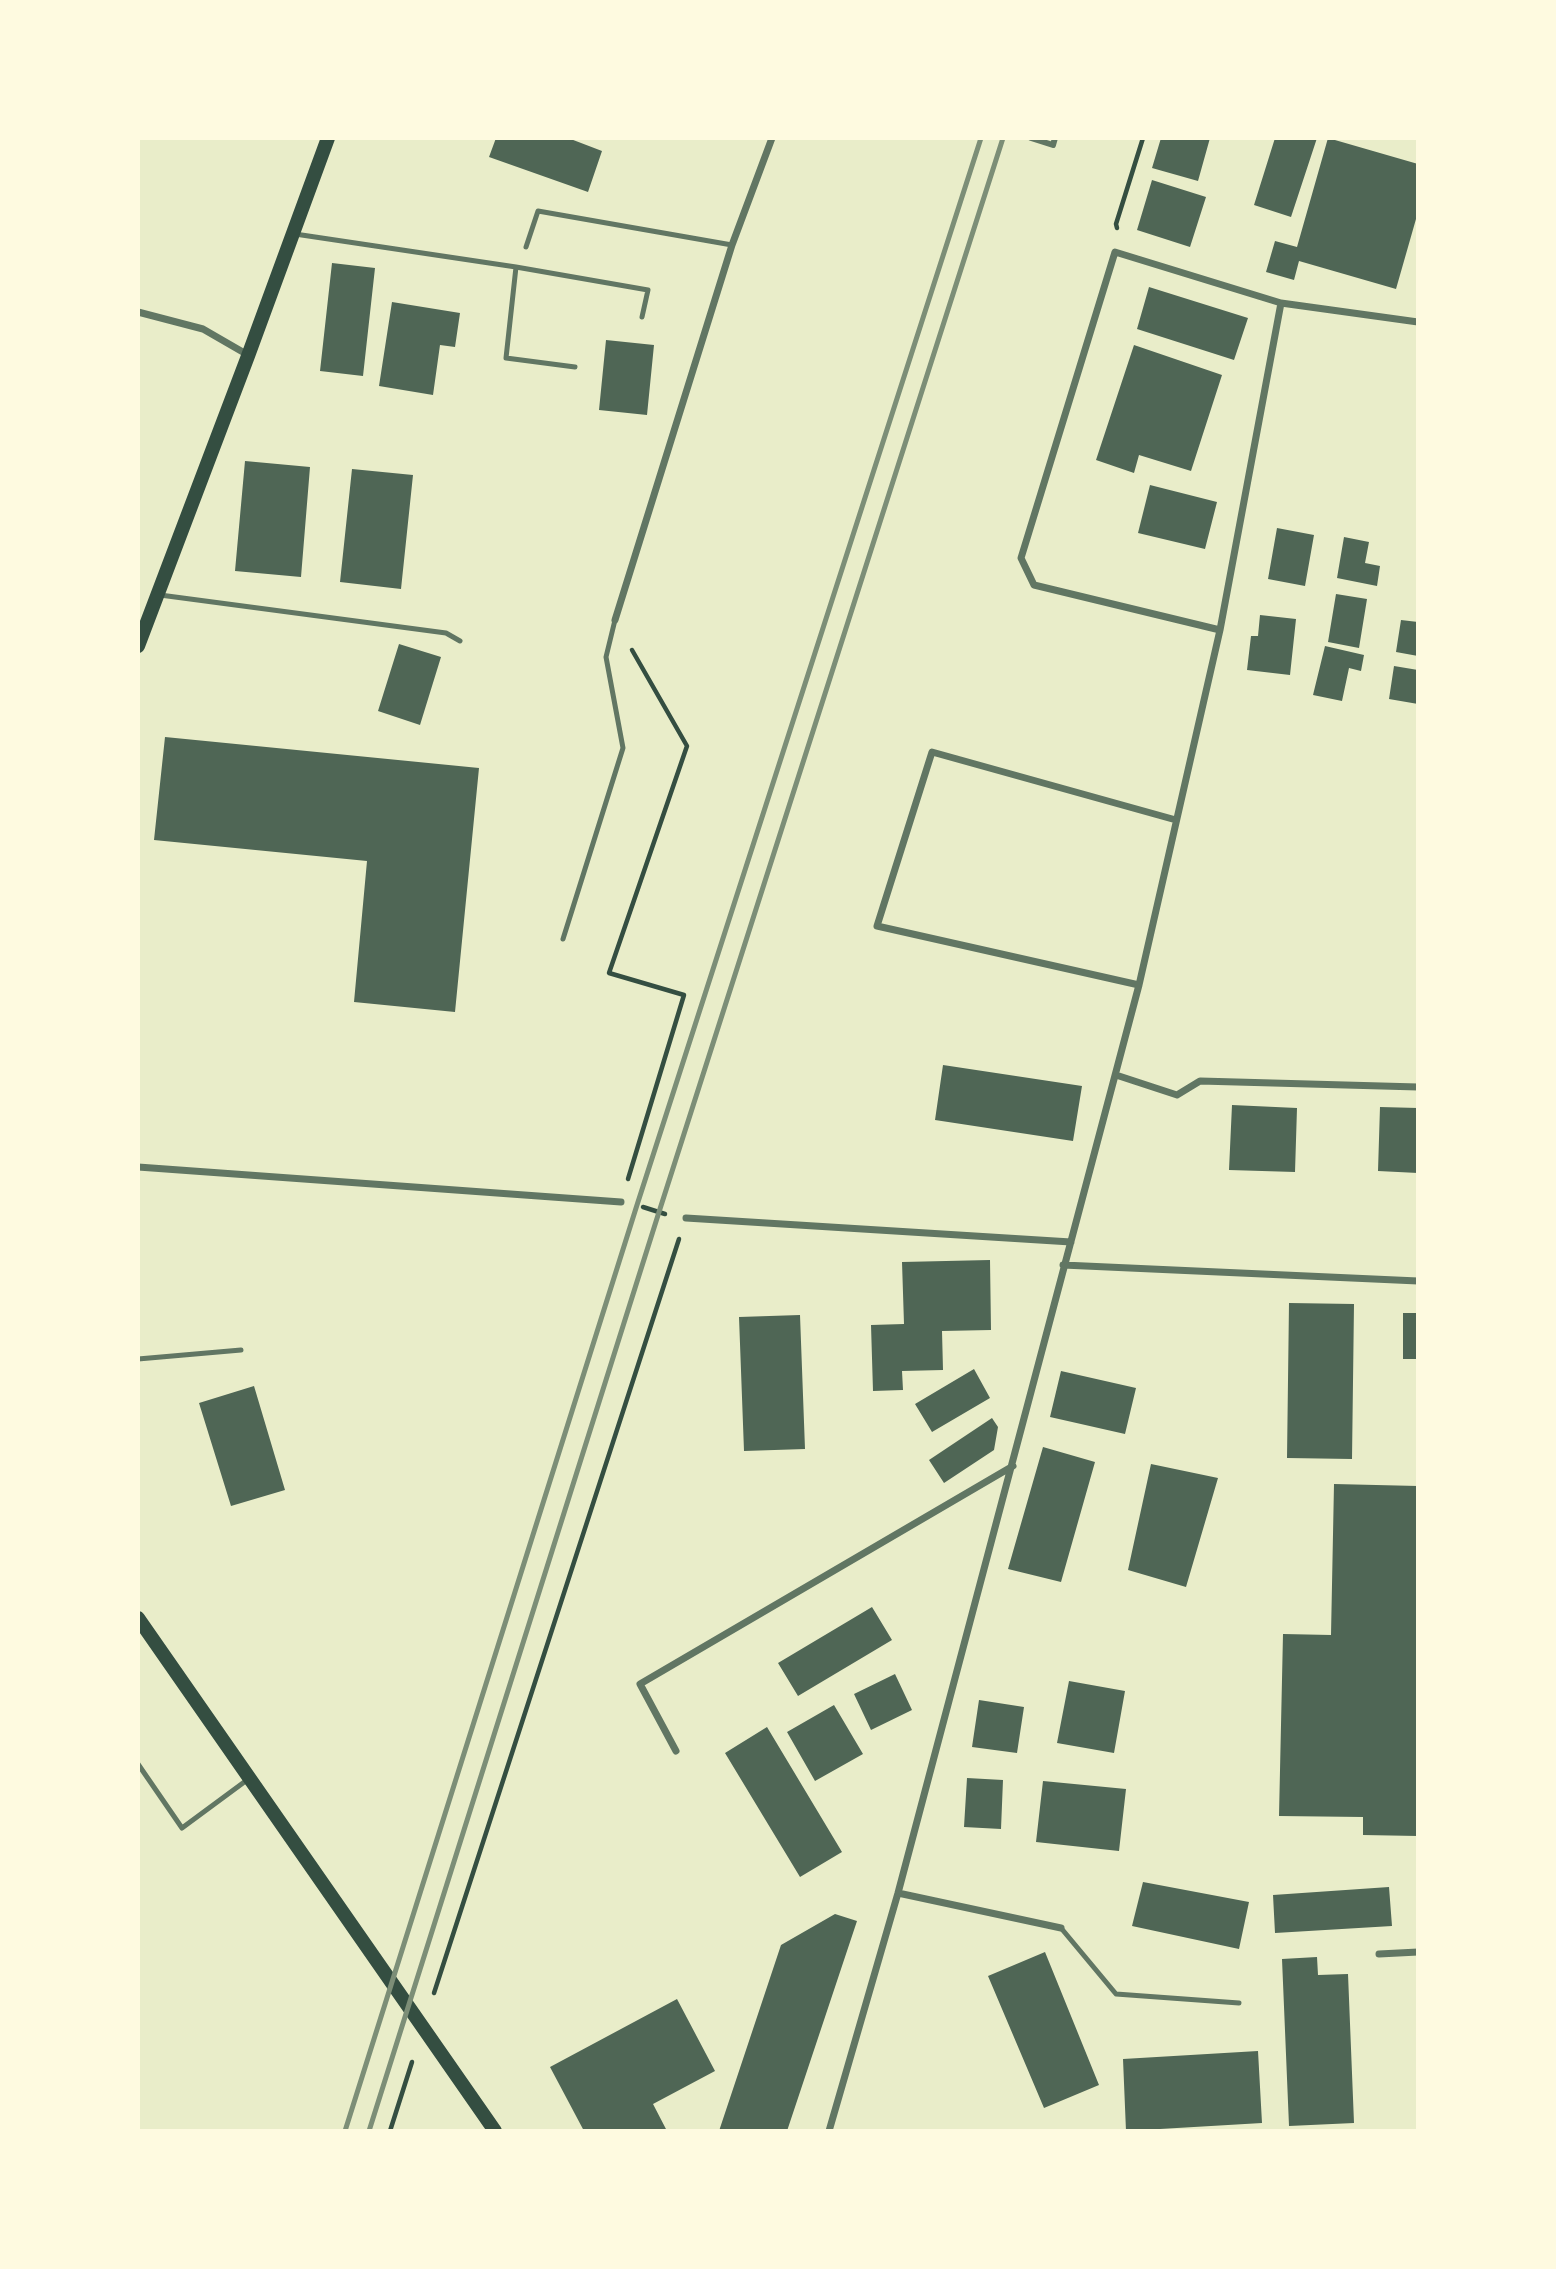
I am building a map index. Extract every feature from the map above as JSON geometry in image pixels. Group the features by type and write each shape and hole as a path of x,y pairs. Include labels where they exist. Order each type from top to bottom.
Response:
{"main road":[{"path":"138,646 328,138"},
{"path":"138,1618 495,2131"}],"street":[{"path":"615,620 732,245 772,138"},
{"path":"1031,138 1053,145 1055,138"},
{"path":"1220,629 1034,585 1021,558 1115,252 1281,303 1418,322"},
{"path":"829,2131 898,1893 1139,985 1220,629 1281,303"},
{"path":"138,312 202,329 248,356"},
{"path":"1139,985 877,926 932,752 1176,821"},
{"path":"1116,1074 1177,1095 1200,1081 1418,1087"},
{"path":"138,1167 621,1202"},
{"path":"686,1218 1071,1242"},
{"path":"1063,1265 1418,1281"},
{"path":"676,1751 640,1684 1013,1466"},
{"path":"898,1893 1061,1928"},
{"path":"1379,1954 1418,1952"}],"lane":[{"path":"526,247 538,211 732,245"},
{"path":"292,234 516,267 648,290 642,317"},
{"path":"516,267 506,358 575,367"},
{"path":"156,594 446,633 460,641"},
{"path":"563,939 623,748 606,657 615,620"},
{"path":"138,1359 241,1350"},
{"path":"138,1764 182,1828 250,1779"},
{"path":"1061,1928 1116,1994 1239,2003"}],"path":[{"path":"1115,252 1121,238 1116,224 1143,138"},
{"path":"390,2131 686,1218 621,1202 684,995 609,973 687,746 615,620"}],"building":[{"path":"496,138 568,138 602,151 588,192 489,157"},
{"path":"1161,138 1210,138 1198,181 1152,168"},
{"path":"1275,138 1317,138 1291,217 1254,205"},
{"path":"1328,138 1418,164 1418,212 1396,289 1299,261 1294,280 1266,272 1275,241 1297,247"},
{"path":"1152,180 1206,197 1190,247 1137,230"},
{"path":"332,263 375,268 363,376 320,371"},
{"path":"1149,287 1248,318 1234,360 1137,329"},
{"path":"392,302 460,313 455,347 440,345 433,395 379,386"},
{"path":"606,340 654,345 647,415 599,410"},
{"path":"1134,345 1222,375 1191,471 1139,455 1134,473 1096,460"},
{"path":"245,461 310,467 301,577 235,571"},
{"path":"352,469 413,475 401,589 340,582"},
{"path":"1150,485 1217,502 1205,549 1138,533"},
{"path":"1277,528 1314,535 1305,586 1268,579"},
{"path":"1344,537 1369,542 1365,563 1380,566 1377,586 1337,578"},
{"path":"1336,594 1367,599 1359,648 1328,642"},
{"path":"1260,615 1296,619 1290,675 1247,670 1251,636 1258,636"},
{"path":"1401,620 1418,622 1418,656 1396,652"},
{"path":"399,644 441,657 420,725 378,711"},
{"path":"1325,646 1364,655 1361,671 1349,668 1342,701 1313,695"},
{"path":"1394,666 1418,670 1418,704 1389,699"},
{"path":"165,737 479,768 455,1012 354,1002 367,861 154,840"},
{"path":"943,1065 1082,1086 1073,1141 935,1120"},
{"path":"1232,1105 1297,1108 1295,1172 1229,1170"},
{"path":"1380,1107 1418,1108 1418,1173 1378,1171"},
{"path":"990,1260 991,1330 942,1331 943,1370 902,1371 903,1390 873,1391 871,1325 904,1324 902,1262"},
{"path":"1289,1303 1354,1304 1352,1459 1287,1458"},
{"path":"1403,1313 1418,1313 1418,1359 1403,1359"},
{"path":"800,1315 805,1449 744,1451 739,1317"},
{"path":"974,1369 990,1398 932,1432 915,1404"},
{"path":"1061,1371 1136,1388 1125,1434 1050,1417"},
{"path":"254,1386 285,1490 231,1506 199,1403"},
{"path":"992,1418 998,1427 994,1450 944,1483 929,1460"},
{"path":"1043,1447 1095,1462 1061,1582 1008,1569"},
{"path":"1151,1464 1218,1478 1186,1587 1128,1570"},
{"path":"1334,1484 1418,1486 1418,1836 1363,1835 1363,1817 1279,1816 1283,1634 1331,1635"},
{"path":"872,1607 892,1640 798,1696 778,1663"},
{"path":"895,1674 912,1710 871,1730 854,1694"},
{"path":"1069,1681 1125,1691 1114,1753 1057,1743"},
{"path":"979,1700 1024,1707 1017,1753 972,1747"},
{"path":"834,1705 863,1754 815,1781 787,1732"},
{"path":"767,1727 842,1852 800,1877 725,1753"},
{"path":"967,1778 1003,1780 1001,1829 964,1827"},
{"path":"1043,1781 1126,1789 1119,1851 1036,1842"},
{"path":"1143,1882 1249,1902 1239,1949 1132,1926"},
{"path":"1389,1887 1392,1926 1275,1933 1273,1895"},
{"path":"835,1914 857,1921 787,2131 719,2131 781,1945"},
{"path":"1045,1952 1099,2085 1044,2108 988,1976"},
{"path":"1317,1957 1318,1975 1348,1974 1354,2123 1289,2126 1282,1959"},
{"path":"677,1999 715,2071 653,2104 667,2131 584,2131 550,2067"},
{"path":"1258,2051 1262,2123 1126,2131 1123,2059"}],"railway":[{"path":"345,2131 637,1205 981,138"},
{"path":"369,2131 659,1212 1003,138"}]}
